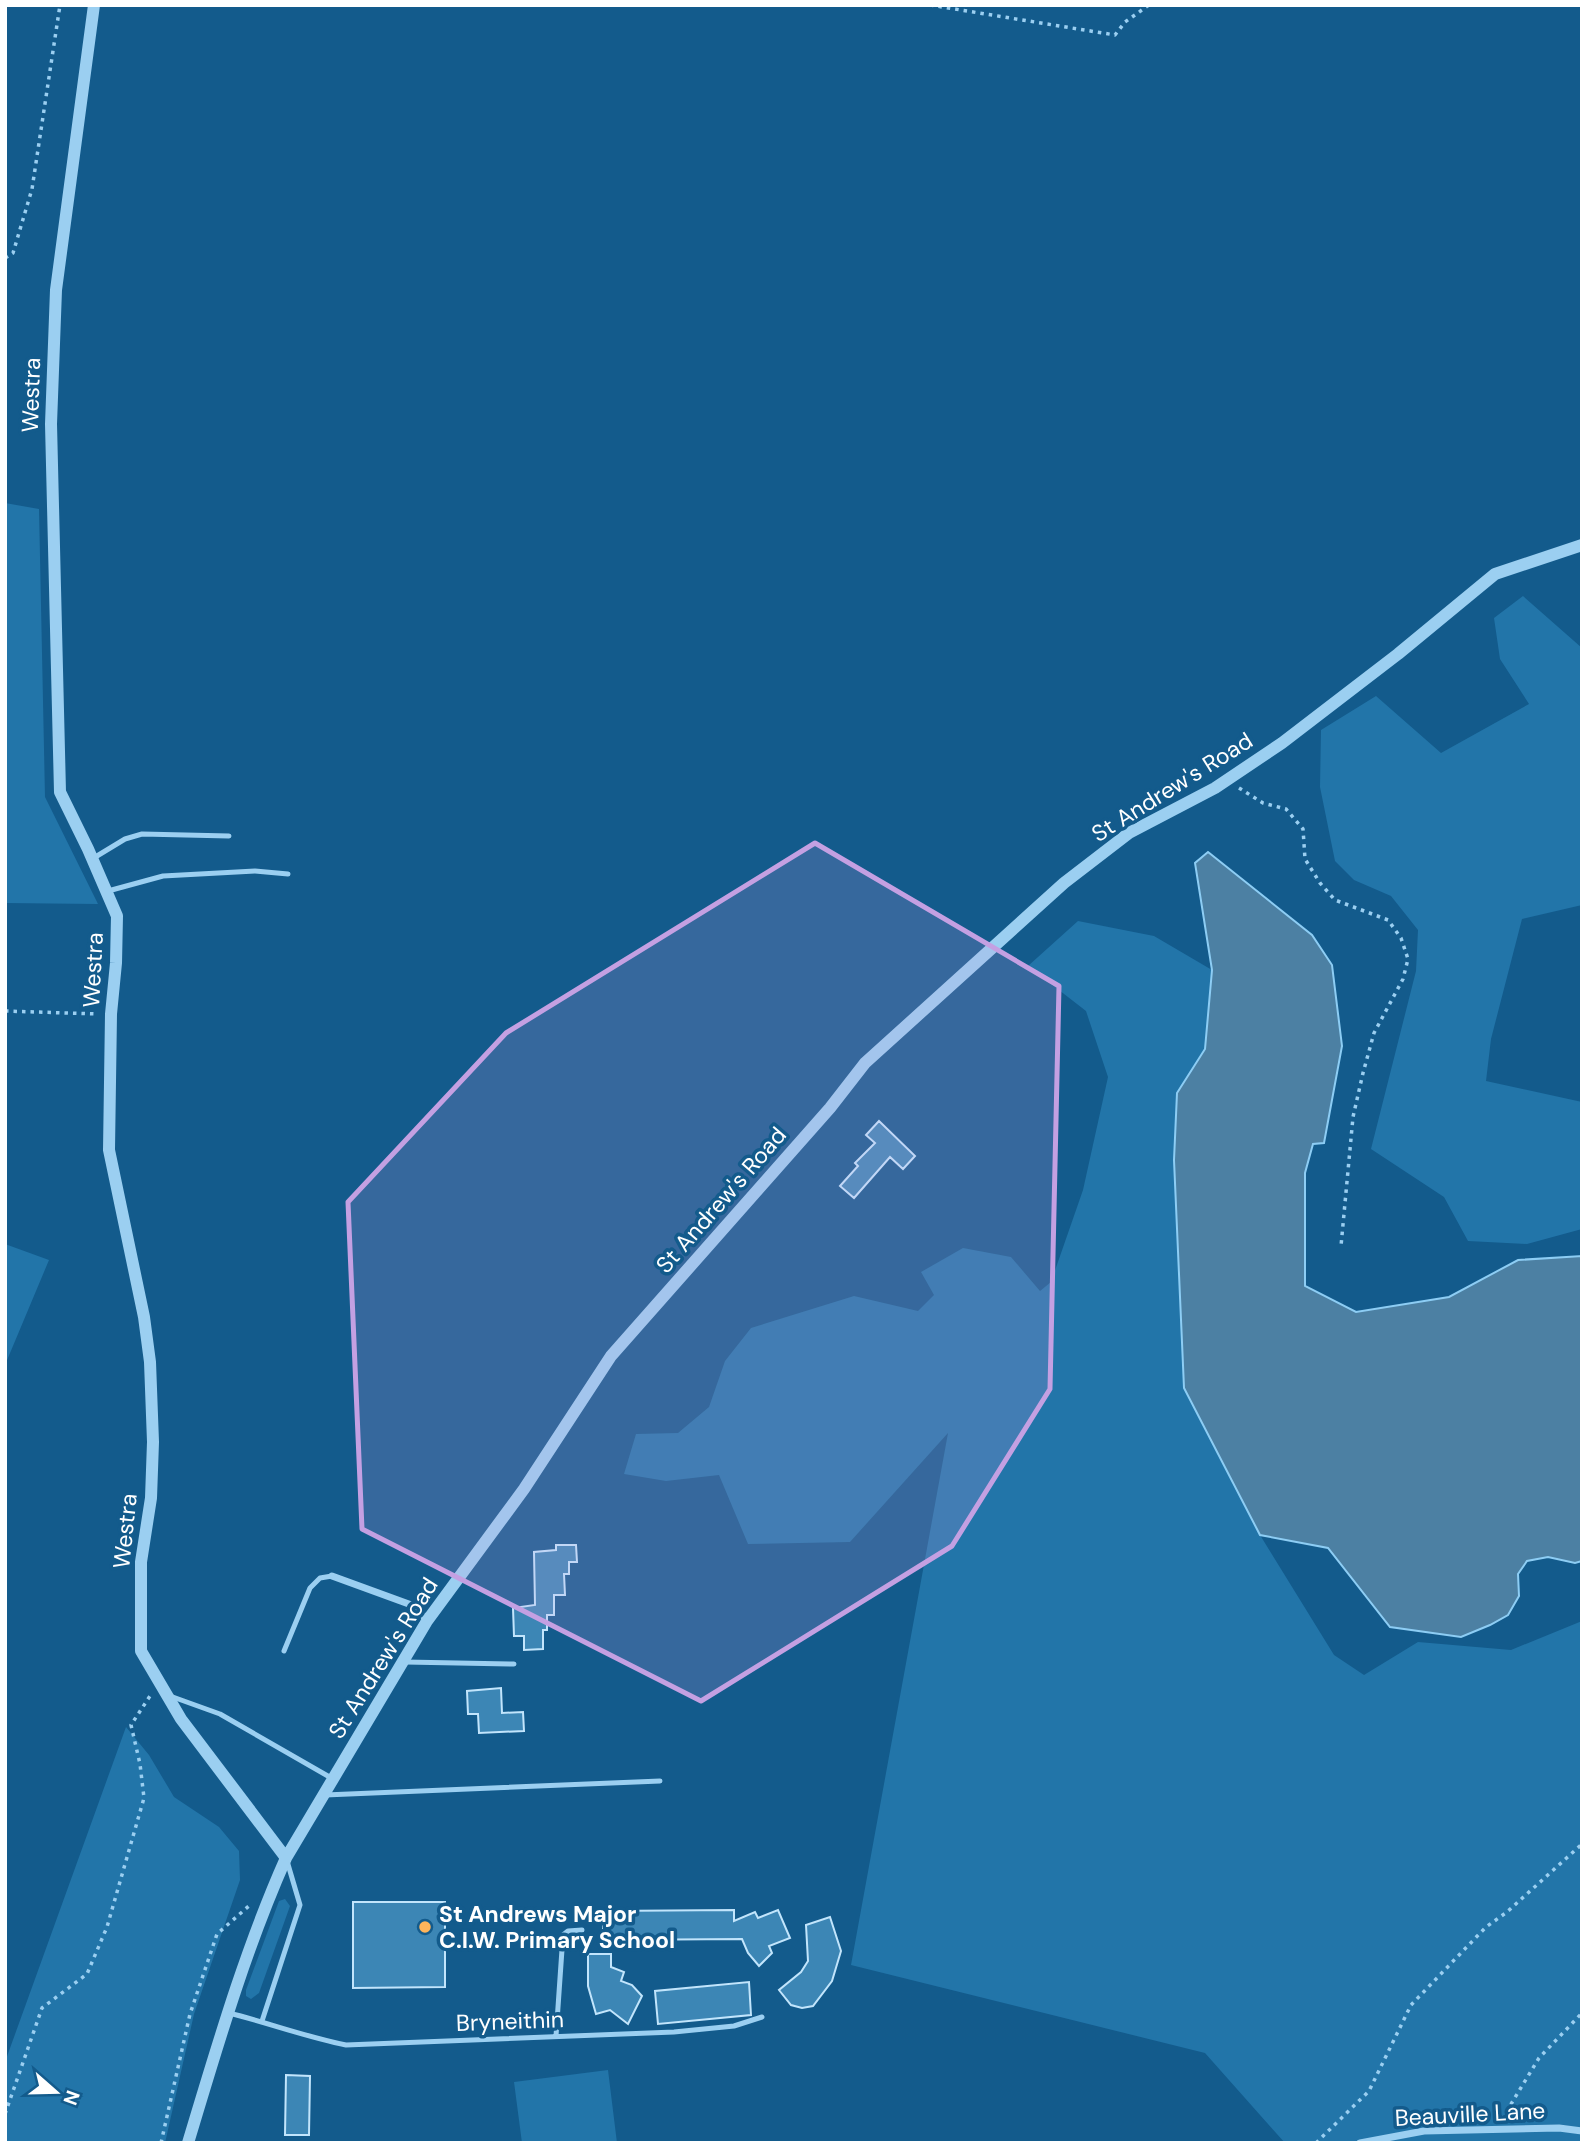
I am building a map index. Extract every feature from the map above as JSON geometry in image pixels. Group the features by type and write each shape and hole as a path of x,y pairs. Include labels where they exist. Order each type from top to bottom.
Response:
{"street":[{"name":"Westra","path":"94,5 56,290 51,424 60,792 117,916 111,1014 109,1150 144,1317 150,1362 153,1442 151,1498 141,1562 141,1651 161,1688 286,1858"},
{"name":"St Andrew's Road","path":"188,2143 228,2013 274,1884 286,1858 427,1621 524,1489 611,1356 830,1108 865,1063 1064,883 1129,833 1227,780 1282,743 1398,654 1495,574 1581,547"},
{"path":"332,1576 417,1607 427,1621"},
{"name":"Beauville Lane","path":"1360,2143 1424,2131 1559,2128 1582,2131"}],"lane":[{"path":"92,859 125,839 142,834 229,836"},
{"path":"106,891 163,876 255,871 288,874"},
{"path":"284,1651 310,1588 320,1578 332,1576"},
{"path":"402,1662 514,1664"},
{"path":"161,1688 220,1714 333,1779"},
{"path":"324,1795 660,1781"},
{"path":"262,2021 300,1905 286,1858"},
{"path":"556,2036 563,1934 582,1930"},
{"name":"Bryneithin","path":"228,2013 262,2021 306,2037 346,2045 674,2032 734,2025 762,2017"}],"path":[{"path":"5,258 13,253 32,189 60,5"},
{"path":"930,5 1115,35 1125,22 1149,5"},
{"path":"1227,780 1263,803 1286,809 1303,829 1305,859 1320,883 1335,900 1388,920 1401,938 1408,959 1403,979 1374,1033 1363,1073 1353,1117 1341,1246"},
{"path":"5,1012 111,1014"},
{"path":"5,2114 42,2008 87,1974 107,1927 144,1798 140,1764 131,1726 161,1688"},
{"path":"1316,2143 1369,2091 1411,2005 1486,1927 1507,1912 1582,1844"},
{"path":"161,2143 190,2014 217,1934 274,1884"},
{"path":"1496,2129 1539,2058 1582,2013"}],"highlighted area":[{"path":"815,843 1059,986 1050,1389 952,1546 701,1701 362,1529 348,1202 506,1033"}],"shaded area":[{"path":"5,503 39,509 45,797 98,904 5,903"},
{"path":"1523,596 1582,648 1582,905 1522,919 1491,1039 1486,1081 1582,1102 1582,1229 1527,1244 1468,1241 1444,1197 1371,1149 1416,971 1418,930 1391,896 1354,880 1335,861 1320,787 1321,730 1376,696 1441,753 1529,704 1500,659 1494,618"},
{"path":"1208,852 1312,935 1332,965 1342,1046 1324,1143 1313,1144 1305,1173 1305,1286 1356,1312 1449,1297 1518,1260 1582,1256 1582,1561 1575,1563 1548,1557 1527,1561 1518,1574 1519,1596 1508,1615 1461,1637 1390,1627 1328,1548 1260,1535 1184,1388 1174,1160 1177,1093 1205,1049 1212,970 1195,863"},
{"path":"1078,921 1154,936 1212,970 1205,1049 1177,1093 1184,1388 1260,1535 1334,1655 1364,1675 1418,1642 1511,1650 1582,1621 1582,2143 1285,2143 1205,2053 851,1965 948,1433 850,1542 748,1544 719,1475 666,1481 624,1474 636,1434 678,1433 709,1407 725,1361 751,1328 854,1296 918,1311 934,1295 921,1272 963,1248 1011,1257 1040,1291 1051,1282 1083,1190 1108,1077 1086,1011 1028,966"},
{"path":"5,1244 49,1260 5,1365"},
{"path":"126,1727 149,1755 174,1797 219,1827 239,1851 240,1880 194,2014 165,2143 5,2143 5,2062"},
{"path":"285,1899 290,1906 259,1993 251,1999 246,1996 246,1990 279,1901"},
{"path":"608,2070 617,2143 522,2143 514,2082"}],"building":[{"path":"879,1121 915,1156 903,1169 890,1157 854,1198 840,1186 858,1166 855,1163 875,1143 866,1135"},
{"path":"556,1545 576,1545 577,1562 569,1562 569,1574 564,1574 565,1595 554,1595 554,1615 547,1615 547,1630 543,1630 543,1649 524,1650 524,1636 514,1636 513,1608 535,1605 534,1552 556,1550"},
{"path":"501,1688 502,1713 523,1712 524,1731 479,1733 478,1714 468,1714 467,1691"},
{"name":"St Andrews Major C.I.W. Primary School","path":"353,1902 445,1902 445,1987 353,1988"},
{"path":"734,1910 734,1921 755,1912 758,1918 778,1910 790,1938 769,1946 772,1953 759,1966 748,1953 742,1939 603,1940 603,1911"},
{"path":"830,1917 841,1951 832,1981 813,2006 802,2008 791,2005 779,1990 801,1972 808,1961 806,1925"},
{"path":"588,1954 611,1954 611,1967 624,1972 621,1981 632,1985 642,1996 628,2024 610,2010 596,2014 588,1986"},
{"path":"749,1982 751,2015 658,2024 655,1991"},
{"path":"286,2075 310,2076 309,2135 285,2135"}],"place":[{"name":"St Andrews Major C.I.W. Primary School","path":"425,1927"}]}
